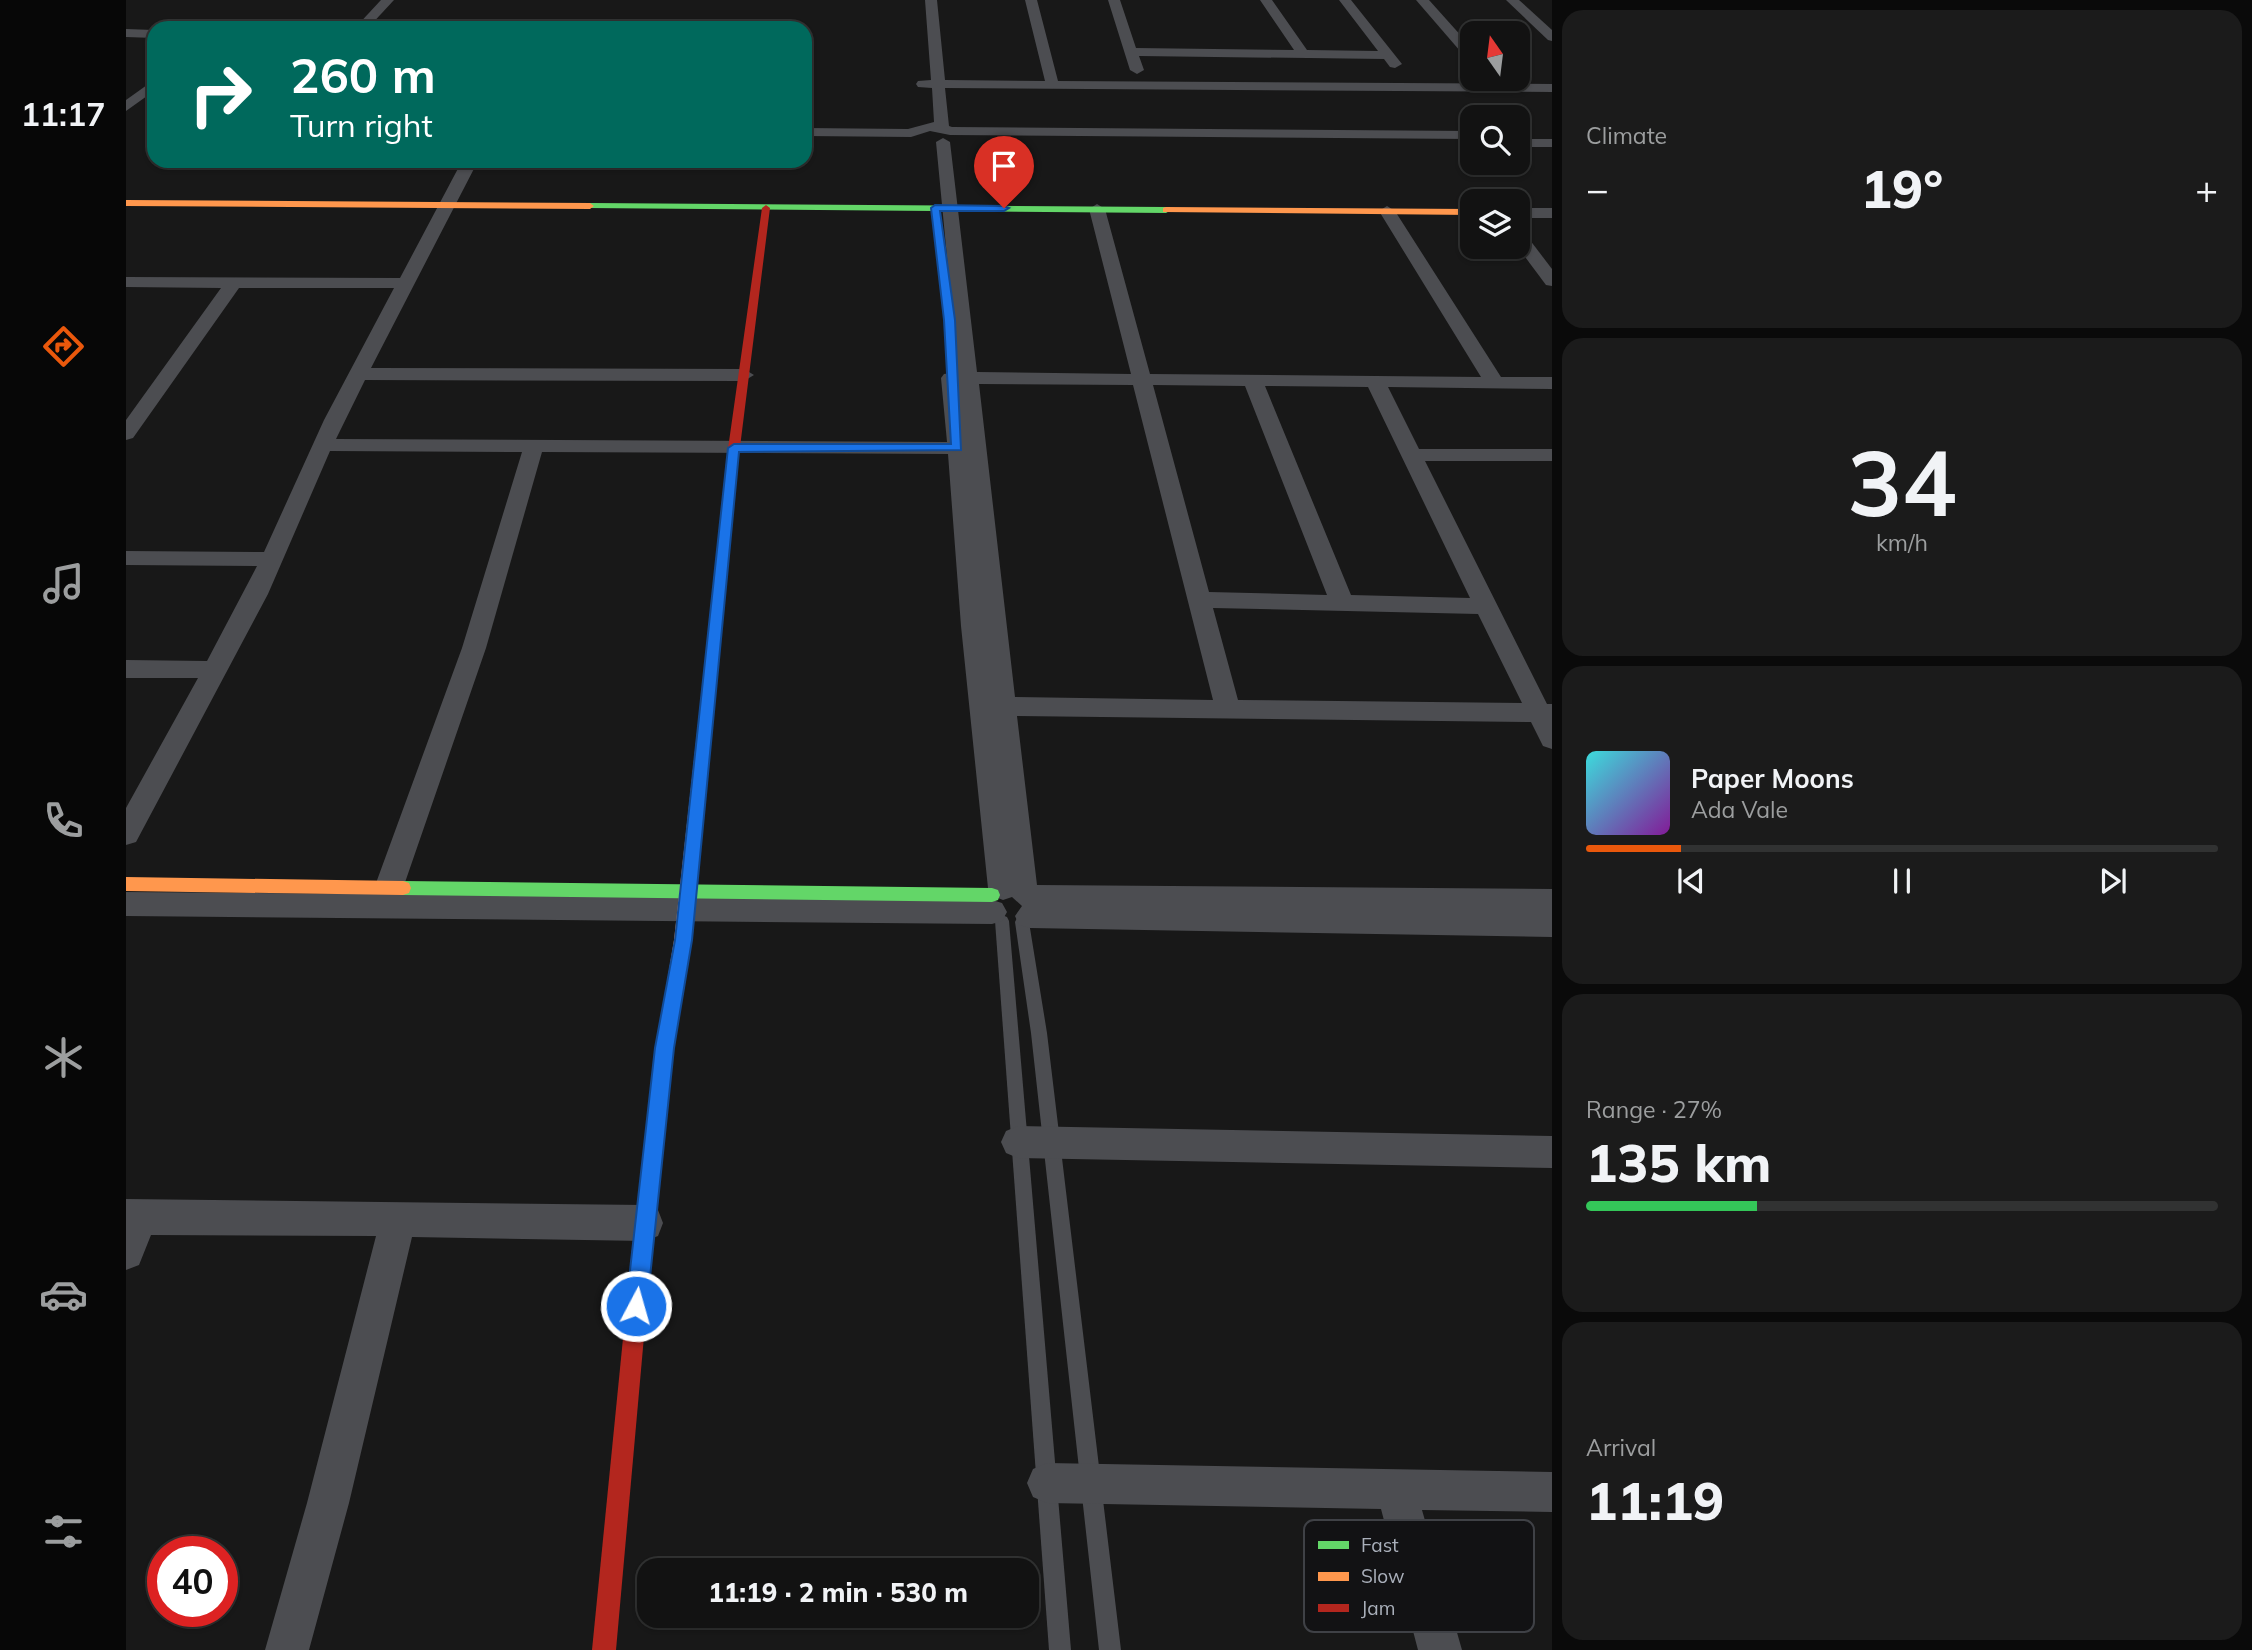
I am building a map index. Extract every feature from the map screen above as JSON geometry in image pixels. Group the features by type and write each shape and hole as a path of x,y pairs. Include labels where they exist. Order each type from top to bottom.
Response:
{"street":[{"path":"367,21 387,0"},
{"path":"931,0 938,85 932,133 943,208 949,320 961,378 1012,905"},
{"path":"1031,0 1053,86"},
{"path":"1114,0 1142,86"},
{"path":"1266,0 1303,54"},
{"path":"1345,0 1414,88"},
{"path":"1422,0 1460,43"},
{"path":"1512,0 1552,37"},
{"path":"126,33 147,34"},
{"path":"1131,52 1388,55"},
{"path":"922,84 1414,88 1460,85"},
{"path":"1530,86 1552,88"},
{"path":"126,107 147,90"},
{"path":"812,132 1460,135"},
{"path":"812,140 932,133 1460,144"},
{"path":"1530,135 1552,136"},
{"path":"1530,143 1552,143"},
{"path":"126,834 256,594 358,374 466,168"},
{"path":"126,202 1460,212"},
{"path":"604,1650 645,1223 665,1048 683,940 734,448 766,208"},
{"path":"1097,209 1228,709"},
{"path":"1387,211 1495,383"},
{"path":"1530,213 1552,213"},
{"path":"1530,251 1552,281"},
{"path":"126,282 406,283"},
{"path":"126,434 233,282"},
{"path":"358,374 744,374"},
{"path":"961,378 1552,383"},
{"path":"1253,381 1342,603"},
{"path":"1376,383 1486,606 1546,713 1552,739"},
{"path":"323,445 967,448"},
{"path":"386,897 474,648 534,446"},
{"path":"1411,454 1549,460"},
{"path":"126,558 272,559"},
{"path":"1200,600 1486,606"},
{"path":"126,669 213,670"},
{"path":"993,706 1546,713"},
{"path":"126,884 386,897 1012,905 1552,901"},
{"path":"126,904 386,897"},
{"path":"1012,905 1552,925"},
{"path":"1017,1142 1552,1152"},
{"path":"126,1252 133,1217 645,1223"},
{"path":"287,1650 328,1503 398,1219"},
{"path":"1047,1483 1552,1492"},
{"path":"1396,1489 1404,1520"},
{"path":"1435,1632 1440,1650"}],"lane":[{"path":"1012,905 1017,1142 1060,1650"},
{"path":"1012,905 1052,1143 1110,1650"}],"traffic: fast":[{"path":"590,206 1166,210"},
{"path":"403,888 992,895"}],"traffic: slow":[{"path":"126,203 590,206"},
{"path":"1166,210 1460,212"},
{"path":"641,1258 665,1048 683,940 709,688"},
{"path":"126,884 403,888"}],"traffic: jam":[{"path":"709,688 732,463 766,208"},
{"path":"604,1650 641,1258"}],"route":[{"path":"636,1306 665,1048 683,940 697,781 734,448 957,448 949,320 935,208 1004,208"}]}
